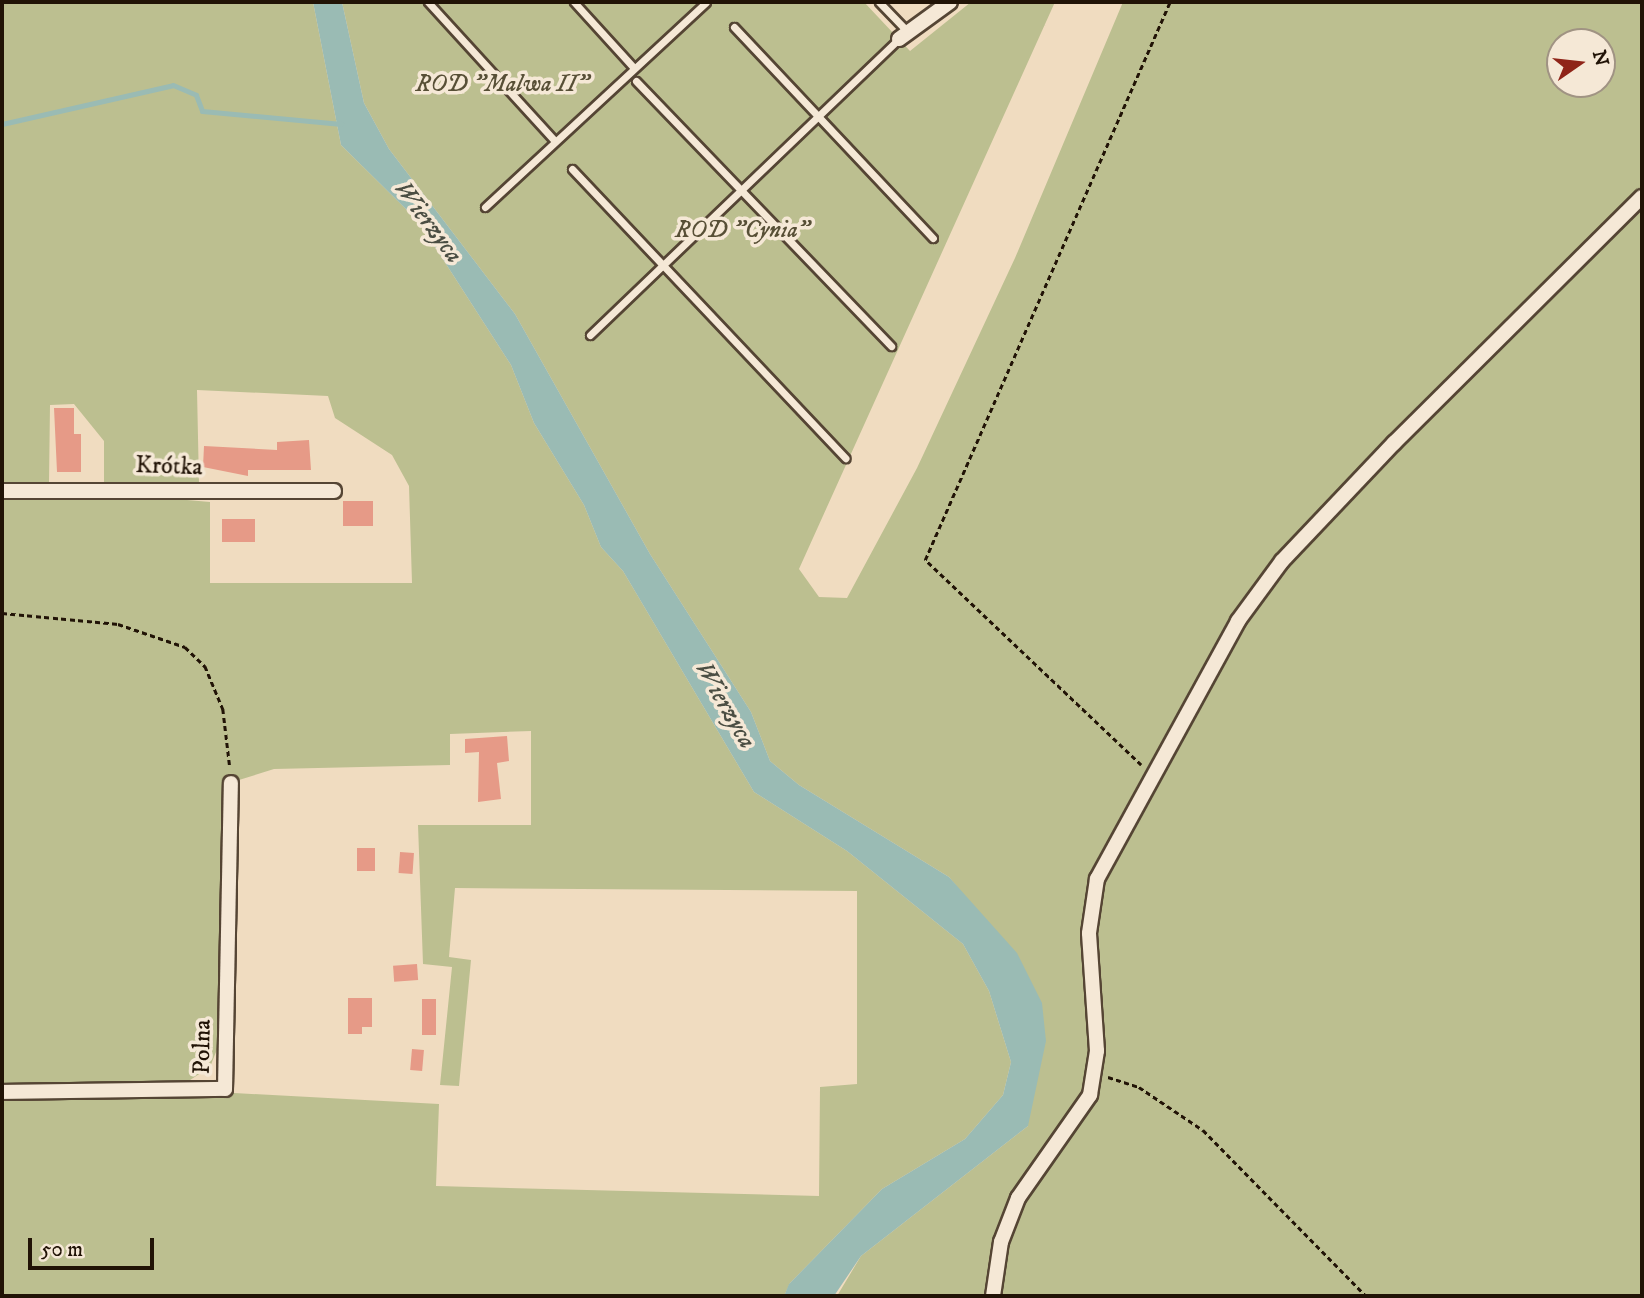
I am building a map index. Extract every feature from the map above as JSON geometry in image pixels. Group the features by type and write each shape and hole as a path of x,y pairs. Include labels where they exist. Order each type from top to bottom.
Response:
{"street":[{"path":"903,35 950,2"},
{"path":"993,1296 1008,1218 1079,1118 1095,1074 1090,905 1106,857 1238,621 1282,561 1642,197"},
{"name":"Krótka","path":"2,491 334,491"},
{"name":"Polna","path":"2,1092 225,1089 231,783"}],"lane":[{"path":"428,2 555,141"},
{"path":"574,2 634,68"},
{"path":"485,206 706,2"},
{"path":"590,335 821,119 903,35 879,2"},
{"path":"734,27 933,238"},
{"path":"636,81 891,346"},
{"path":"572,169 845,458"}],"path":[{"path":"1151,774 925,560 1170,2"},
{"path":"2,613 118,624 185,647 205,666 223,709 231,783"},
{"path":"1095,1074 1139,1087 1203,1130 1366,1296"}],"green space":[{"path":"2,2 313,2 341,145 419,222 511,365 534,423 584,505 601,547 623,571 754,792 847,851 963,944 989,991 1011,1062 1003,1095 965,1139 882,1189 790,1283 784,1296 2,1296 2,1097 234,1093 439,1104 436,1186 819,1196 820,1087 857,1084 857,891 455,888 449,957 471,960 459,1086 440,1085 452,967 423,964 418,825 531,825 531,731 450,734 450,765 274,769 226,784 220,1042 210,1067 187,1082 165,1085 2,1086 2,496 118,494 210,502 210,583 412,583 409,486 392,455 335,418 328,396 197,390 199,484 104,482 104,441 74,404 50,405 49,483 2,484"},
{"path":"342,2 864,2 910,51 971,2 1055,2 799,569 819,597 847,598 917,468 1015,258 1123,2 1642,2 1642,1296 837,1296 861,1256 1028,1126 980,915 949,877 799,785 770,761 751,712 650,554 515,314 389,149 364,103"}],"water":[{"name":"Wierzyca","path":"313,2 342,2 364,103 389,149 515,314 650,554 751,712 770,761 799,785 949,877 1017,953 1042,1003 1046,1041 1028,1126 861,1256 834,1296 784,1296 789,1284 882,1189 965,1139 1003,1095 1011,1062 989,991 963,944 847,851 754,792 623,571 601,547 584,505 534,423 511,365 419,222 341,145"}],"building":[{"path":"54,408 74,408 74,434 81,434 81,472 57,472"},
{"path":"309,440 311,470 248,470 248,476 203,467 204,446 277,450 277,442"},
{"path":"343,501 373,501 373,526 343,526"},
{"path":"222,519 255,519 255,542 222,542"},
{"path":"507,736 509,761 497,763 501,799 478,802 479,752 465,753 465,739"},
{"path":"357,848 375,848 375,871 357,871"},
{"path":"400,852 414,853 413,874 399,873"},
{"path":"417,964 418,980 394,982 393,966"},
{"path":"348,998 372,998 372,1027 362,1027 362,1034 348,1034"},
{"path":"422,999 436,999 436,1035 422,1035"},
{"path":"412,1049 424,1050 422,1071 410,1070"}],"waterway":[{"path":"2,124 173,85 196,95 202,111 341,124"}],"park label":[{"name":"ROD \"Malwa II\"","path":"502,85"},
{"name":"ROD \"Cynia\"","path":"742,231"}]}
